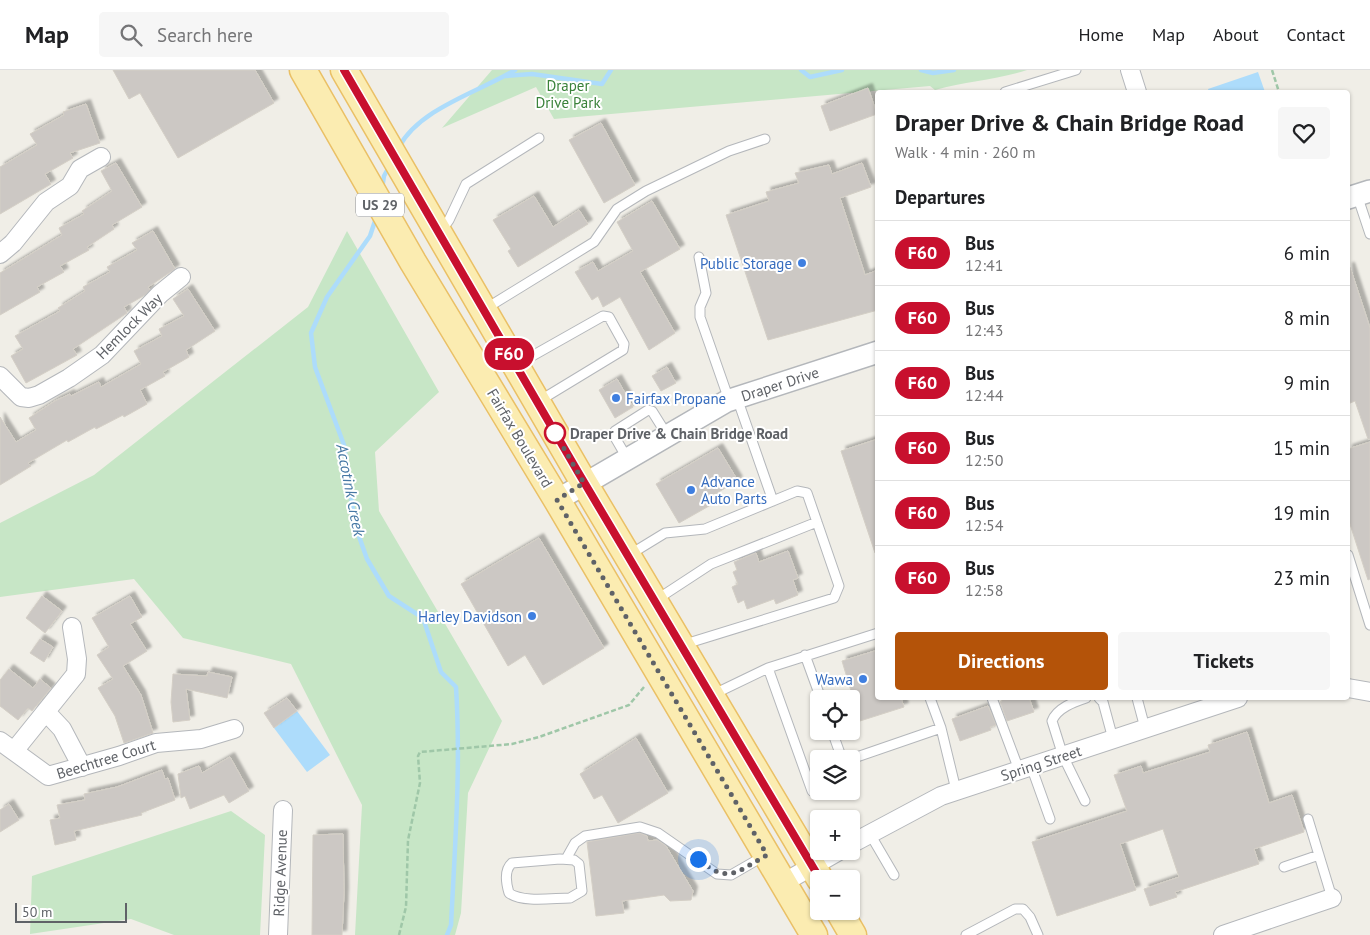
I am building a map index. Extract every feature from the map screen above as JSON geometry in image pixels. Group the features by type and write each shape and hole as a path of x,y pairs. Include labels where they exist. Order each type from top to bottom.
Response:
{"main road":[{"path":"303,70 327,111 342,113 352,117 358,128 434,227 628,555 662,596 682,645 815,870"},
{"name":"Fairfax Boulevard","path":"344,70 358,128 413,262 557,500 814,935"},
{"path":"844,920 853,935"}],"street":[{"path":"1130,70 1137,90"},
{"path":"0,254 13,243 46,202 70,186 80,169 101,157"},
{"name":"Hemlock Way","path":"0,376 21,398 39,395 69,378 102,355 160,294 181,277"},
{"name":"Draper Drive","path":"557,500 667,435 733,399 875,353"},
{"path":"7,746 47,713 53,701 76,674 77,658 72,627"},
{"path":"1350,687 1370,692"},
{"name":"Spring Street","path":"860,839 920,805 956,790 1145,728 1211,702 1224,700"},
{"path":"47,713 62,729 82,767"},
{"name":"Beechtree Court","path":"7,746 48,776 82,767 156,742 201,739 234,729"},
{"name":"Ridge Avenue","path":"278,935 283,810"},
{"path":"818,870 829,860"},
{"path":"783,883 810,874"},
{"path":"1223,935 1332,898"}],"lane":[{"path":"1012,90 1076,70"},
{"path":"434,227 449,220 466,184 539,138"},
{"path":"483,310 594,242 617,209 729,151 765,139"},
{"path":"1358,195 1370,234"},
{"path":"699,257 706,293 700,307 700,318 773,501"},
{"path":"516,366 603,316 609,317 624,344 624,350 537,402"},
{"path":"627,458 613,434 648,410 652,411 667,435"},
{"path":"628,555 665,532 705,529 797,491 807,493 839,586 834,598 682,645"},
{"path":"662,596 711,564 817,522"},
{"path":"1350,561 1370,625"},
{"path":"712,695 768,668 875,634"},
{"path":"805,655 808,676 814,690"},
{"path":"768,668 782,708 794,726 808,766 810,778"},
{"path":"775,688 785,684"},
{"path":"931,700 941,728 956,790"},
{"path":"993,700 1050,819"},
{"path":"1081,700 1069,705 1054,716 1052,721 1063,756 1085,801"},
{"path":"1101,700 1113,739"},
{"path":"1138,700 1145,728"},
{"path":"782,708 792,705"},
{"path":"860,756 941,728"},
{"path":"1308,819 1332,898"},
{"path":"566,859 575,843 585,836 640,828 658,833 717,874 731,875 767,855"},
{"path":"870,834 894,875"},
{"path":"1284,867 1319,855"},
{"path":"566,859 579,864 581,870 582,891 577,895 570,898 524,898 509,893 507,875 508,867 512,863 566,859"},
{"path":"966,935 1015,909 1023,909 1030,917 1038,935"}],"path":[{"path":"1272,70 1278,90"},
{"path":"399,935 406,907 408,840 420,783 418,756 424,750 512,744 558,732 629,705 646,683"}],"green space":[{"name":"Draper Drive Park","path":"492,70 1027,70 935,90 930,86 875,90 554,119 536,87 442,128"},
{"path":"347,231 439,392 375,452 379,511 502,721 468,793 461,913 455,935 355,935 362,805 291,664 183,638 134,579 0,597 0,523 94,475 308,307"},
{"path":"231,811 265,835 260,935 174,935 131,919 30,934 32,876"}],"water":[{"path":"1258,72 1264,90 1208,90"},
{"path":"297,711 330,755 307,772 274,728"}],"building":[{"path":"113,70 255,70 274,103 178,158 140,93 129,99"},
{"path":"868,88 875,108 875,115 830,131 821,106"},
{"path":"86,104 100,143 70,153 73,158 45,174 51,184 0,214 0,167 37,145 30,134 64,115 63,112"},
{"path":"601,123 635,185 604,203 569,140"},
{"path":"116,163 142,207 112,225 114,229 87,247 89,250 60,266 64,272 37,287 40,292 0,315 0,273 62,235 59,228 84,214 82,211 112,191 101,171"},
{"name":"Public Storage","path":"862,163 871,187 840,198 865,275 875,271 875,311 768,340 726,215 769,201 766,192 799,183 795,173 829,165 832,174"},
{"path":"534,196 553,227 579,210 588,224 518,267 508,251 511,249 493,220"},
{"path":"652,201 680,249 640,272 675,333 649,350 620,297 603,307 598,296 592,300 575,272 593,262 598,271 633,251 617,222"},
{"path":"153,231 175,269 148,287 150,290 145,295 124,307 127,313 73,349 77,355 26,383 11,356 23,349 15,336 60,311 58,308 85,291 83,287 110,272 107,267 137,250 132,243"},
{"path":"1350,267 1370,328 1370,439 1368,439 1355,401 1350,403"},
{"path":"188,289 215,331 186,350 189,357 163,372 165,376 140,390 147,404 124,417 123,415 96,429 95,427 68,442 67,440 28,463 31,466 0,485 0,417 16,442 36,430 29,418 55,401 70,394 71,396 99,382 101,387 141,364 134,351 162,336 159,329 184,316 173,299"},
{"path":"667,367 676,383 661,391 652,376"},
{"name":"Fairfax Propane","path":"617,379 633,407 615,418 599,390"},
{"path":"875,440 875,553 841,451"},
{"path":"1370,442 1370,579 1368,580 1350,524 1350,448"},
{"name":"Advance Auto Parts","path":"718,448 738,481 713,495 716,502 679,523 656,484"},
{"name":"Harley Davidson","path":"539,538 604,648 543,685 525,655 508,666 461,584"},
{"path":"788,551 798,578 793,580 798,595 776,604 774,599 747,609 744,600 738,603 732,587 738,584 733,572 737,570 734,562 756,553 759,562"},
{"path":"42,596 62,611 45,633 26,618"},
{"path":"130,596 142,617 130,624 147,651 123,666 141,695 153,733 124,743 115,716 98,688 113,679 97,655 109,647 92,618"},
{"path":"40,639 53,647 44,662 30,653"},
{"name":"Wawa","path":"875,651 875,700 902,700 904,707 860,721 860,690 851,690 842,661"},
{"path":"9,669 33,688 40,679 51,688 32,711 28,708 18,720 0,706 0,680"},
{"path":"208,672 232,677 227,698 186,689 190,720 173,722 171,702 173,674 207,676"},
{"path":"287,698 297,711 274,728 264,713"},
{"path":"1030,700 1034,712 1007,721 1000,702"},
{"path":"988,706 996,725 990,727 991,730 960,741 952,719"},
{"path":"1247,732 1269,803 1292,795 1304,832 1254,849 1259,864 1175,892 1177,897 1150,906 1144,889 1179,877 1163,829 1120,844 1136,890 1057,916 1032,842 1127,811 1114,775 1141,766 1143,773 1210,752 1208,745"},
{"path":"636,738 668,793 618,823 602,795 594,799 580,774"},
{"path":"230,757 249,791 229,803 224,795 190,809 185,796 181,798 178,774 199,766 202,773"},
{"path":"162,770 165,779 168,778 175,800 141,813 142,815 74,831 76,840 55,845 50,820 60,818 57,805 85,800 84,794 117,787"},
{"path":"9,804 19,820 0,832 0,810"},
{"path":"639,833 647,836 648,841 657,840 666,846 693,891 691,900 670,901 664,895 622,901 624,913 596,916 587,842"},
{"path":"343,834 344,892 342,935 312,935 313,835"}],"waterway":[{"name":"Accotink Creek","path":"399,147 409,133 435,111 515,70"},
{"path":"506,76 532,74 602,84 611,70"},
{"path":"801,70 810,77 842,70"},
{"path":"921,70 933,73 954,70"},
{"name":"Accotink Creek","path":"382,189 384,176 390,165"},
{"name":"Accotink Creek","path":"376,218 370,236 327,297 311,333 315,367 344,445 355,525 367,559 389,596 423,618 441,672 456,687 458,746 457,806 451,925 447,935"}],"bus line":[{"name":"F60","path":"344,70 578,472 815,870"}],"place":[{"name":"Public Storage","path":"802,263"},
{"name":"Fairfax Propane","path":"616,398"},
{"name":"Draper Drive & Chain Bridge Road","path":"555,433"},
{"name":"Advance Auto Parts","path":"691,490"},
{"name":"Harley Davidson","path":"532,616"},
{"name":"Wawa","path":"863,679"}],"route":[{"path":"555,433 584,483 557,500 767,855 731,875 717,874 698,859"}]}
